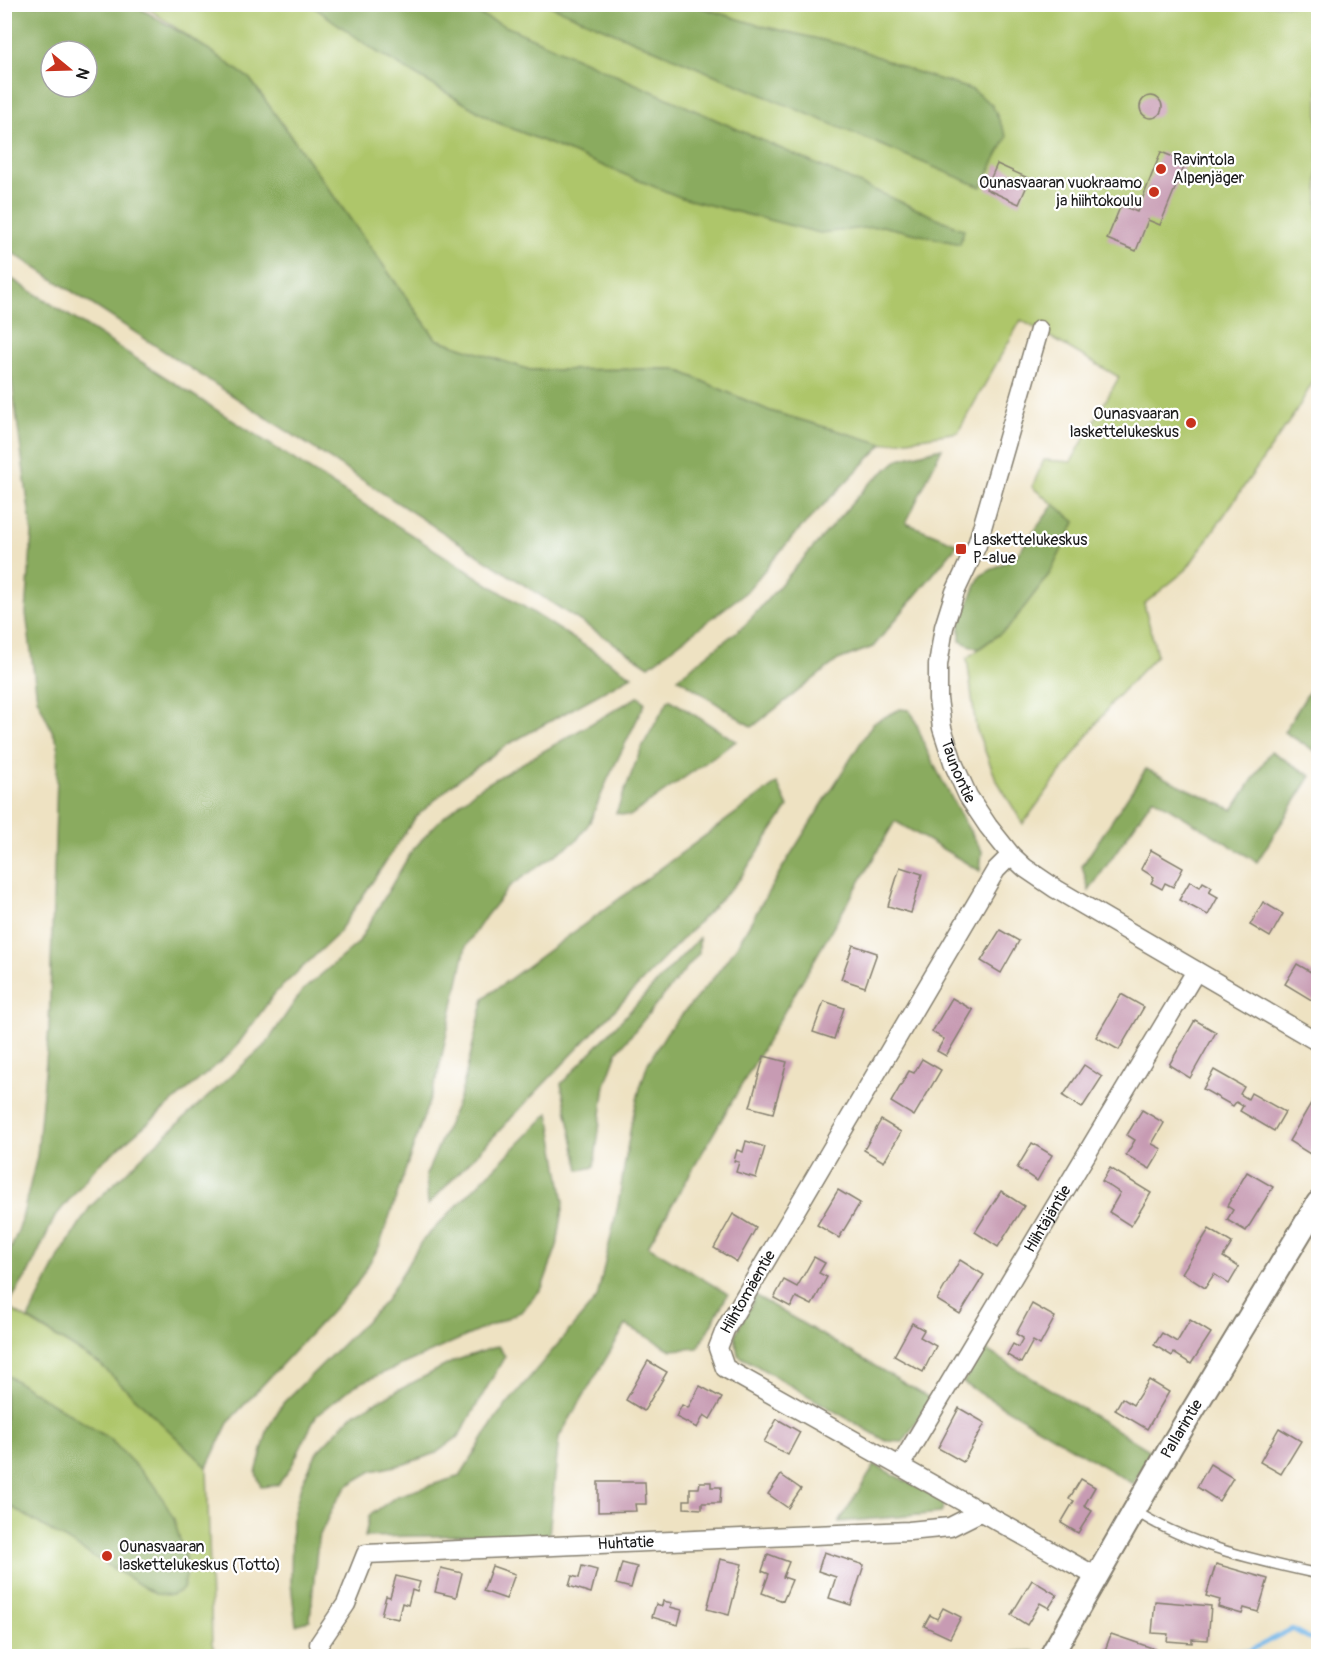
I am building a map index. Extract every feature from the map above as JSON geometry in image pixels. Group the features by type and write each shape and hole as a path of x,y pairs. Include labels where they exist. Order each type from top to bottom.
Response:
{"street":[{"name":"Taunontie","path":"1039,330 977,545 955,592 944,627 938,664 938,699 942,728 954,765 968,796 981,816 1011,855 1025,868 1056,889 1318,1042"},
{"name":"Hiihtomäentie","path":"1011,855 996,870 725,1330 718,1348 725,1368 1097,1577"},
{"name":"Hiihtäjäntie","path":"900,1466 1196,971"},
{"name":"Pallarintie","path":"1051,1656 1172,1445 1318,1203"},
{"name":"Huhtatie","path":"320,1644 346,1604 366,1554 909,1531 950,1527 982,1511"}],"lane":[{"path":"1135,1511 1184,1537 1255,1560 1318,1574"}],"green space":[{"path":"4,5 135,5 206,48 250,79 436,339 530,370 675,369 770,411 883,444 795,534 746,592 649,666 5,248"},
{"name":"Ounasvaaran laskettelukeskus","path":"143,5 1318,5 1318,373 1295,413 1186,570 1144,604 1157,655 1113,701 1023,824 996,779 976,728 967,658 1009,627 1050,573 1075,522 1032,487 1044,460 1071,462 1119,377 1021,320 958,432 883,444 770,411 675,369 530,370 436,339 250,79"},
{"path":"311,5 458,5 964,230 960,244 882,226 820,233 682,198 496,122 377,52"},
{"path":"548,5 693,5 758,25 853,47 913,71 973,90 992,105 1007,137 981,187"},
{"path":"12,279 632,676 507,745 454,783 415,818 336,936 275,993 233,1051 96,1167 55,1217 29,1272 7,1306 4,1305 5,1264 21,1223 37,1156 49,1029 58,744 37,698 26,613 32,533 5,330 5,281"},
{"path":"942,448 906,523 958,544 873,647 838,660 752,727 678,678 745,625 868,485 899,459"},
{"path":"1054,504 1075,522 1050,573 1009,627 978,649 960,641 960,623 980,576 1016,556"},
{"path":"1318,677 1318,753 1284,732"},
{"path":"639,696 645,703 590,822 577,840 510,886 466,946 437,1078 379,1247 356,1285 229,1421 207,1467 100,1364 28,1319 60,1255 90,1207 266,1044 302,991 358,943 411,852 438,822 476,790"},
{"path":"669,699 736,741 630,816 616,813 641,749"},
{"path":"900,709 909,710 914,717 927,751 982,851 980,871 895,821 648,1246 728,1294 698,1348 671,1350 626,1325 559,1437 549,1534 365,1537 369,1516 397,1496 460,1476 497,1416 597,1298 618,1205 631,1125 648,1063 667,1032 715,976 737,946 781,870 873,723"},
{"path":"1271,751 1311,776 1257,862 1153,798 1089,891 1082,866 1146,769 1233,810"},
{"path":"777,783 788,807 739,880 428,1205 426,1175 461,1094 484,998"},
{"path":"699,938 699,953 617,1052 605,1085 594,1167 579,1170 561,1084"},
{"path":"549,1113 564,1202 557,1246 542,1288 521,1312 354,1386 316,1416 291,1467 278,1485 261,1487 256,1473 268,1428 283,1403 385,1302 421,1242"},
{"path":"756,1296 931,1399 903,1442 886,1441 738,1355 735,1335"},
{"name":"Ounasvaaran laskettelukeskus (Totto)","path":"4,1305 100,1364 207,1467 212,1644 218,1656 5,1656"},
{"path":"498,1346 505,1356 459,1436 436,1453 405,1464 372,1471 348,1485 335,1503 318,1539 310,1620 296,1625 291,1584 292,1520 301,1485 317,1452 353,1414 454,1361"},
{"path":"983,1348 1151,1451 1133,1484 963,1383"},
{"path":"5,1374 110,1439 156,1487 174,1519 188,1568 183,1589 172,1595 155,1594 5,1503"},
{"path":"875,1465 945,1502 941,1513 839,1522"},
{"path":"1035,1651 1032,1656 913,1656"}],"building":[{"path":"1151,96 1159,99 1162,107 1159,115 1151,118 1143,115 1140,107 1143,99"},
{"path":"1161,152 1186,162 1160,225 1148,220 1136,251 1107,239 1121,205 1137,212"},
{"path":"997,164 1030,179 1019,204 986,189"},
{"path":"1151,850 1183,868 1173,887 1165,883 1162,889 1151,883 1154,877 1141,869"},
{"path":"900,867 922,874 911,913 888,906"},
{"path":"1190,881 1200,887 1203,882 1212,887 1209,892 1218,897 1208,915 1179,900"},
{"path":"1263,902 1283,914 1270,937 1250,925"},
{"path":"1000,930 1019,941 1001,973 981,961"},
{"path":"853,945 877,953 865,987 841,979"},
{"path":"1297,964 1318,976 1318,1004 1285,984"},
{"path":"1121,994 1144,1007 1119,1050 1096,1037"},
{"path":"952,998 973,1010 946,1056 937,1051 944,1039 932,1032"},
{"path":"824,1001 844,1008 834,1039 813,1032"},
{"path":"1195,1020 1216,1032 1190,1078 1169,1065"},
{"path":"764,1056 787,1062 773,1113 750,1107"},
{"path":"922,1059 941,1070 914,1116 891,1102 909,1071 914,1073"},
{"path":"1084,1065 1102,1077 1082,1108 1063,1096"},
{"path":"1214,1070 1244,1087 1240,1094 1248,1099 1251,1093 1285,1112 1274,1131 1240,1111 1243,1106 1236,1102 1233,1106 1203,1089"},
{"path":"1318,1091 1318,1140 1310,1154 1289,1141"},
{"path":"1142,1110 1164,1123 1152,1144 1162,1149 1150,1169 1126,1155 1135,1140 1127,1135"},
{"path":"881,1120 901,1132 884,1162 864,1150"},
{"path":"746,1141 765,1147 756,1178 736,1172 739,1162 734,1161 737,1150 743,1152"},
{"path":"1032,1143 1052,1155 1037,1181 1017,1168"},
{"path":"1110,1168 1151,1193 1131,1226 1109,1212 1120,1193 1102,1181"},
{"path":"1247,1172 1273,1187 1246,1231 1227,1220 1233,1210 1227,1206"},
{"path":"838,1190 860,1203 839,1238 817,1225"},
{"path":"1001,1191 1024,1206 998,1247 975,1232"},
{"path":"733,1214 756,1228 737,1262 714,1248"},
{"path":"1209,1229 1232,1243 1223,1257 1239,1267 1229,1284 1214,1274 1205,1288 1182,1273"},
{"path":"814,1257 825,1263 819,1273 827,1277 812,1305 796,1297 791,1307 774,1298 784,1280 797,1287"},
{"path":"960,1260 984,1275 960,1314 937,1300"},
{"path":"1032,1304 1055,1317 1040,1345 1033,1341 1021,1363 1007,1355 1013,1344 1018,1347 1023,1338 1016,1334"},
{"path":"1190,1320 1211,1333 1191,1364 1174,1353 1172,1356 1154,1345 1162,1333 1177,1342"},
{"path":"912,1323 924,1330 920,1337 936,1346 923,1372 894,1356"},
{"path":"648,1361 667,1372 644,1411 626,1400"},
{"path":"1149,1380 1169,1392 1147,1429 1115,1410 1122,1398 1133,1405"},
{"path":"700,1386 722,1398 710,1419 704,1415 697,1428 676,1417 682,1405 688,1408"},
{"path":"959,1408 985,1423 963,1462 938,1448"},
{"path":"777,1419 800,1432 788,1455 764,1442"},
{"path":"1279,1428 1301,1441 1281,1474 1260,1462"},
{"path":"1210,1464 1233,1478 1219,1501 1197,1487"},
{"path":"781,1475 801,1489 788,1508 768,1494"},
{"path":"1081,1479 1095,1487 1084,1506 1092,1511 1078,1533 1061,1523 1074,1501 1069,1499"},
{"path":"598,1482 645,1482 646,1504 635,1504 636,1511 598,1512"},
{"path":"700,1482 711,1482 711,1487 721,1487 720,1503 702,1503 702,1509 684,1508 684,1500 690,1500 690,1488 699,1488"},
{"path":"824,1552 864,1565 851,1605 829,1598 836,1577 818,1571"},
{"path":"768,1554 789,1562 783,1577 792,1580 783,1601 762,1593 769,1574 762,1571"},
{"path":"720,1559 742,1564 729,1615 707,1609"},
{"path":"622,1563 637,1567 631,1588 616,1584"},
{"path":"1216,1564 1268,1579 1258,1612 1244,1608 1242,1614 1218,1607 1220,1600 1206,1596"},
{"path":"492,1566 515,1574 506,1599 483,1591"},
{"path":"582,1566 597,1570 591,1593 569,1586 572,1576 579,1578"},
{"path":"441,1568 462,1573 456,1597 435,1592"},
{"path":"396,1576 420,1582 417,1592 412,1590 408,1605 402,1603 398,1619 381,1615 386,1596 390,1597"},
{"path":"1032,1580 1057,1595 1049,1608 1040,1603 1027,1625 1011,1615"},
{"path":"663,1601 672,1603 670,1607 682,1610 678,1625 652,1617 656,1604 662,1606"},
{"path":"1155,1601 1211,1606 1208,1640 1192,1639 1192,1643 1167,1641 1168,1634 1152,1633"},
{"path":"943,1608 961,1617 950,1638 924,1626 930,1615 937,1619"},
{"path":"1111,1634 1158,1650 1156,1656 1103,1656"}],"waterway":[{"path":"1215,1656 1217,1650 1249,1651 1292,1629 1318,1643"}],"place":[{"name":"Ravintola Alpenjäger","path":"1161,169"},
{"name":"Ounasvaaran vuokraamo ja hiihtokoulu","path":"1154,192"},
{"name":"Ounasvaaran laskettelukeskus","path":"1191,423"},
{"name":"Laskettelukeskus P-alue","path":"961,549"},
{"name":"Ounasvaaran laskettelukeskus (Totto)","path":"107,1556"}]}
